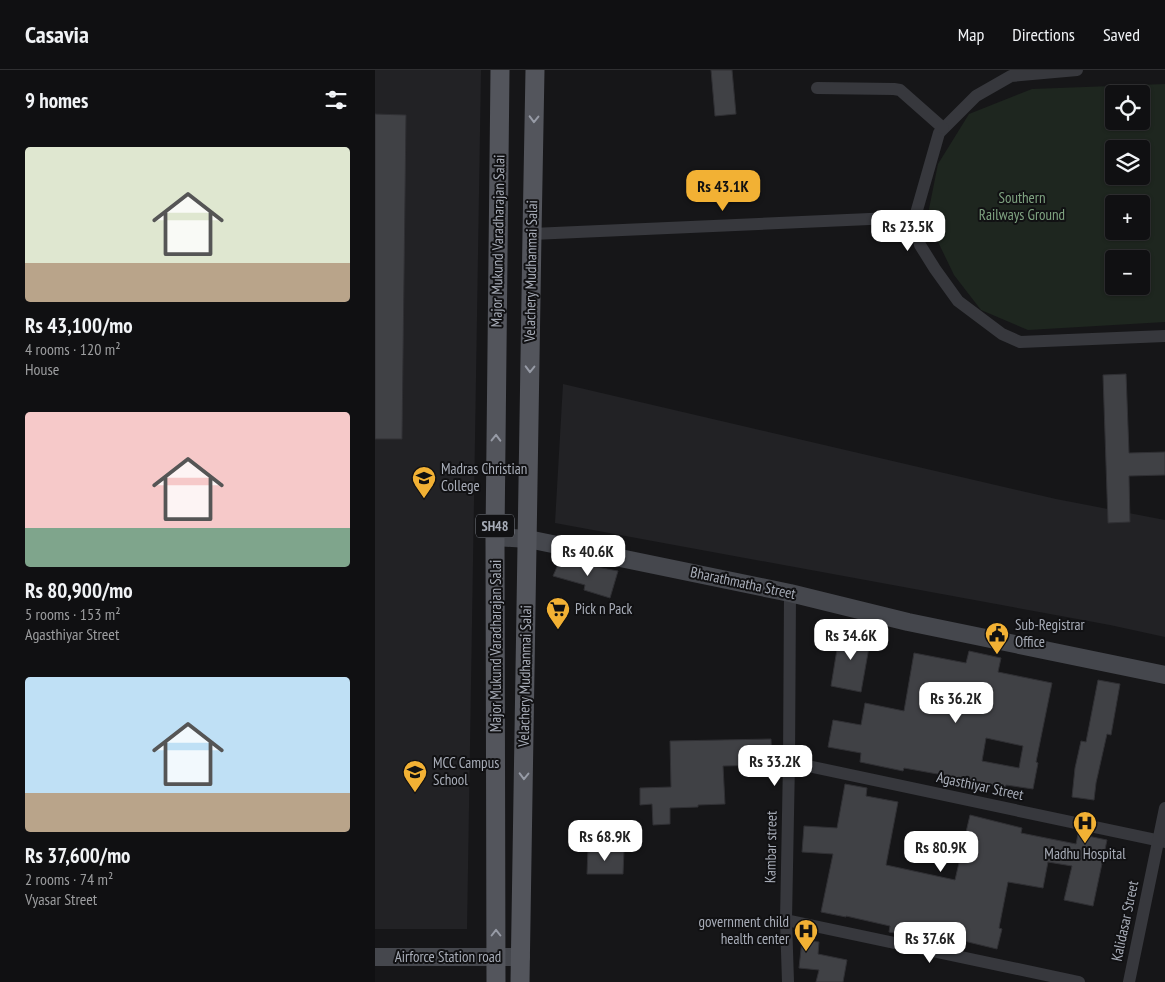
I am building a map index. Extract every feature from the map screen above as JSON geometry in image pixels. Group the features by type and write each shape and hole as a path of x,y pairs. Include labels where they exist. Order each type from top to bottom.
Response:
{"main road":[{"name":"Major Mukund Varadharajan Salai","path":"496,982 495,537 501,70"},
{"name":"Velachery Mudhanmai Salai","path":"520,982 535,70"}],"street":[{"path":"1077,70 1011,76 976,96 943,128 939,133 915,217 920,245 958,301 1002,334 1020,342 1165,336"},
{"path":"817,88 900,90 943,128"},
{"path":"532,234 915,217"},
{"name":"Bharathmatha Street","path":"495,537 527,539 790,593 908,622 1165,675"},
{"name":"Kambar street","path":"787,982 790,593"},
{"name":"Agasthiyar Street","path":"789,762 1162,841"},
{"name":"Kalidasar Street","path":"1129,982 1162,841 1165,808"},
{"path":"786,920 1079,982"},
{"name":"Airforce Station road","path":"375,957 521,957"}],"shaded area":[{"name":"Madras Christian College","path":"375,70 481,70 467,929 375,929"},
{"path":"563,384 1056,499 1165,520 1165,637 1110,625 555,523"}],"green space":[{"name":"Southern Railways Ground","path":"1165,84 1165,322 1028,330 981,310 954,275 927,219 938,164 969,114 1032,89 1105,86 1105,130 1150,130 1150,85 1138,85"}],"building":[{"path":"711,70 732,70 736,114 715,116"},
{"path":"375,114 406,115 402,439 375,439"},
{"path":"1126,374 1129,453 1165,452 1165,475 1129,476 1130,522 1108,523 1103,375"},
{"path":"561,558 618,571 610,598 584,590 585,585 553,576"},
{"path":"840,631 871,636 861,692 831,686"},
{"path":"969,651 1001,658 998,672 1052,683 1036,762 1038,763 1033,789 1006,785 1005,789 904,768 903,771 860,762 861,753 828,747 833,720 861,725 865,703 904,711 914,653 966,663","holes":["986,738 1023,746 1019,768 982,761"]},
{"path":"1098,680 1120,684 1111,735 1107,734 1094,800 1072,797 1075,768 1081,741 1086,742"},
{"path":"771,739 772,765 723,766 725,804 670,808 670,824 653,825 652,804 640,805 640,788 671,787 670,741"},
{"path":"845,784 867,788 866,796 898,802 886,865 955,880 970,815 1022,828 1021,833 1076,844 1078,834 1107,840 1093,906 1064,900 1072,866 1048,862 1043,888 1008,882 999,928 1002,929 997,949 935,934 934,940 889,932 890,926 821,912 833,854 802,852 804,826 837,828"},
{"path":"588,849 624,850 623,874 587,874"},
{"path":"802,940 819,942 818,954 847,960 843,982 816,982 819,970 799,968"}],"place":[{"name":"Madras Christian College","path":"424,499"},
{"name":"Pick n Pack","path":"558,630"},
{"name":"Sub-Registrar Office","path":"997,655"},
{"name":"MCC Campus School","path":"415,793"},
{"name":"Madhu Hospital","path":"1085,844"},
{"name":"government child health center","path":"806,952"}]}
